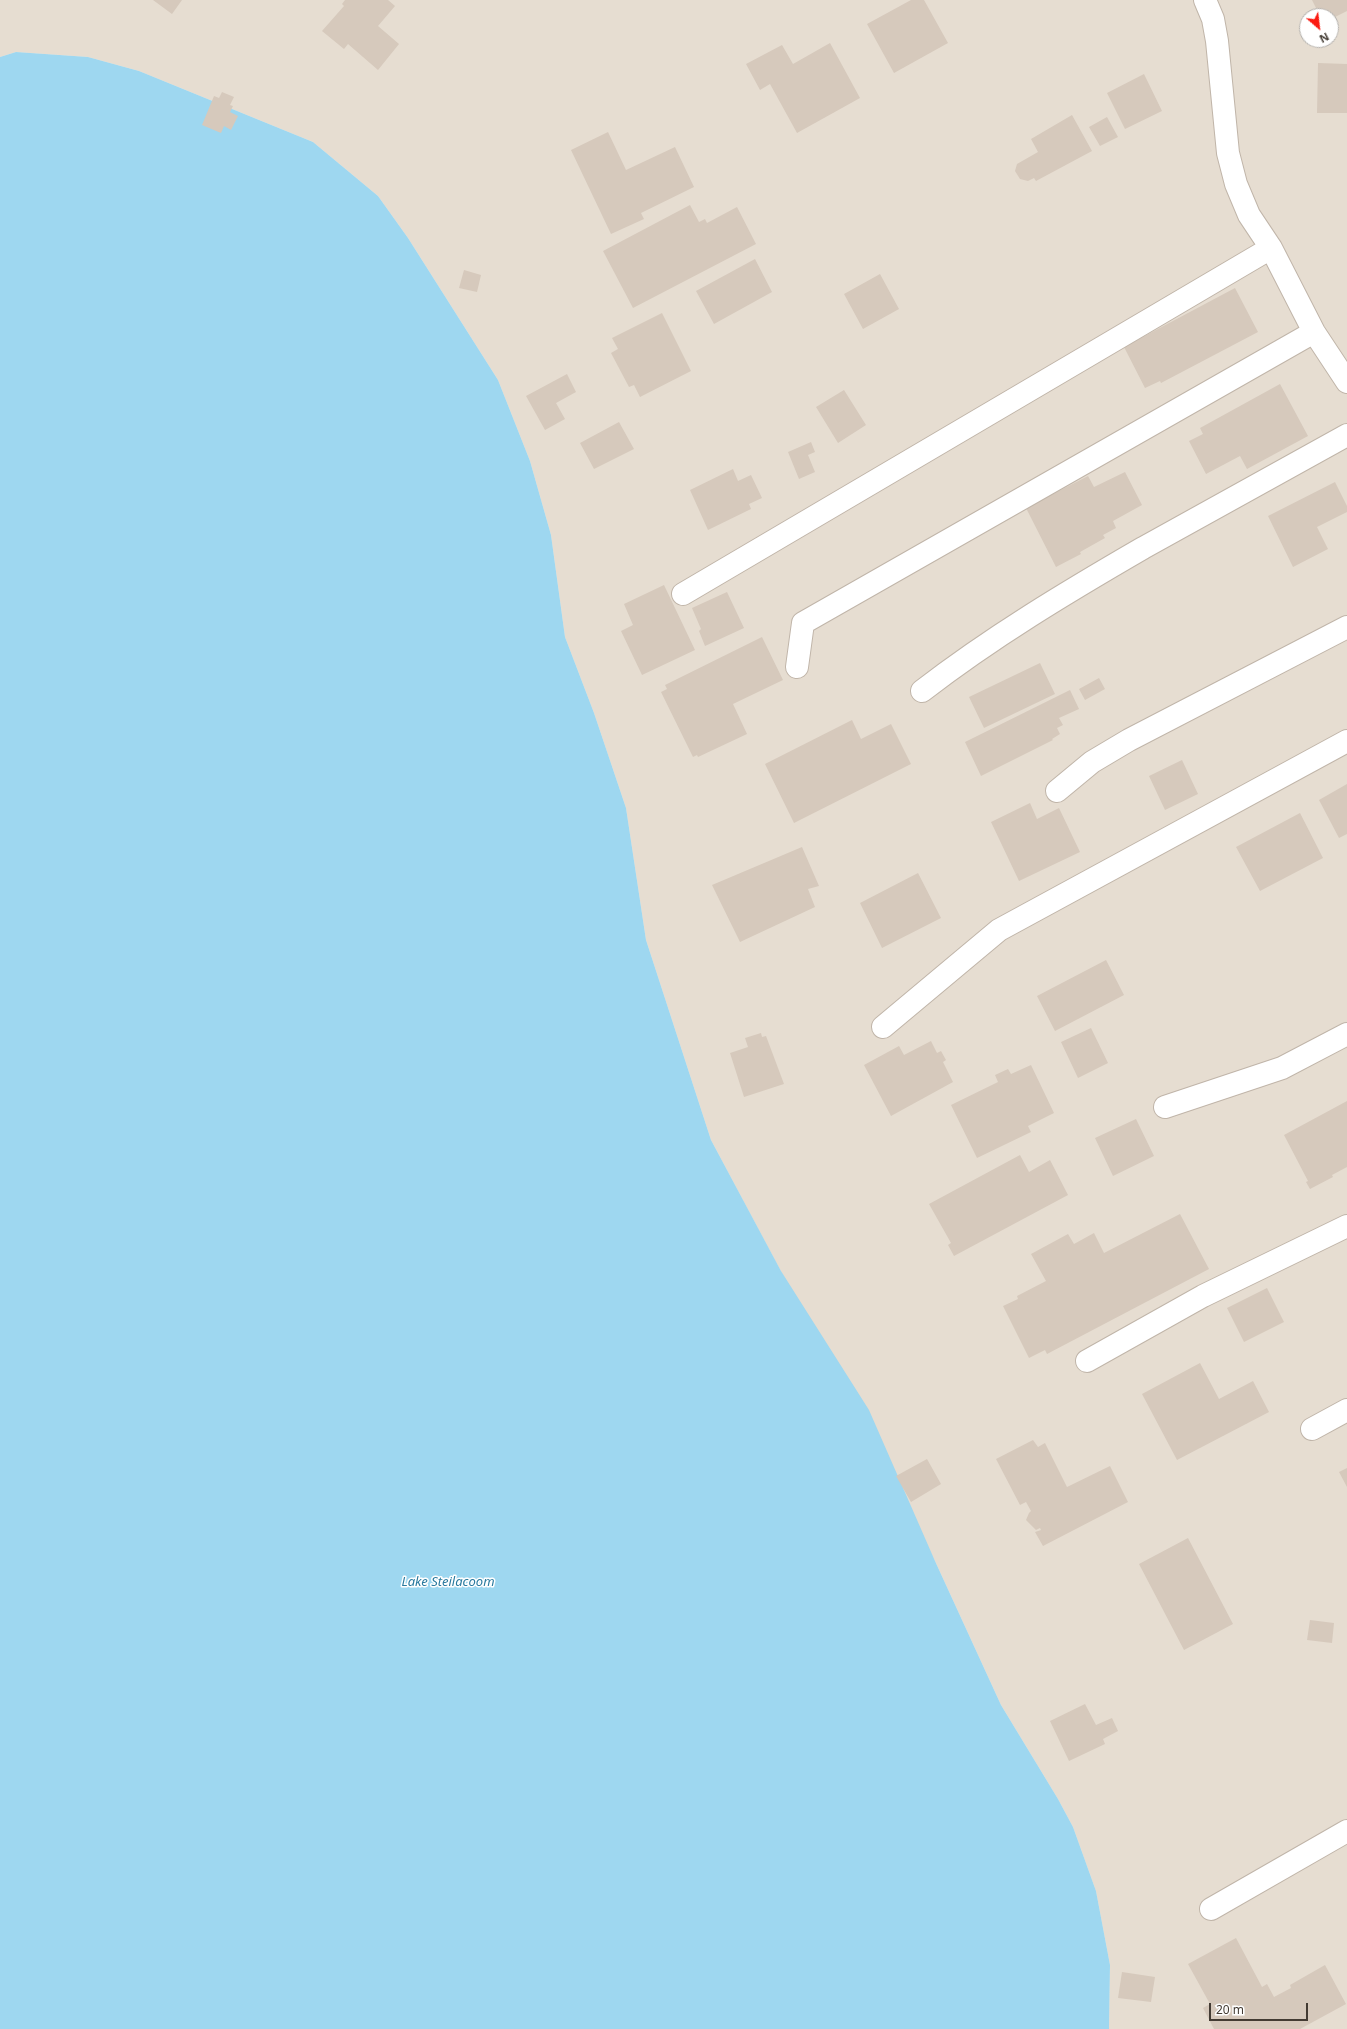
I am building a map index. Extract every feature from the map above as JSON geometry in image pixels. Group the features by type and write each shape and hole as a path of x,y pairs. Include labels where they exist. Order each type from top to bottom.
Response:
{"street":[{"path":"1205,0 1213,19 1217,41 1228,153 1236,184 1249,215 1271,248 1314,332 1347,382"},
{"path":"683,594 1271,248"},
{"path":"797,667 803,623 1314,332"},
{"path":"922,691 945,673 1055,599 1241,492 1347,435"},
{"path":"1057,791 1092,762 1129,740 1347,627"},
{"path":"882,1027 999,930 1347,741"},
{"path":"1165,1107 1282,1068 1347,1034"},
{"path":"1086,1361 1203,1296 1347,1226"},
{"path":"1312,1429 1347,1410"},
{"path":"1211,1909 1347,1831"}],"shaded area":[{"path":"0,0 1347,0 1347,2029 1109,2029 1110,1965 1096,1891 1073,1827 1058,1799 1001,1705 935,1561 711,1140 646,940 626,808 594,713 565,637 551,535 530,461 498,380 408,238 378,196 313,142 139,71 88,57 16,52 0,57"}],"water":[{"name":"Lake Steilacoom","path":"16,52 88,57 139,71 313,142 378,196 408,238 498,380 530,461 551,535 565,637 594,713 626,808 646,940 711,1140 781,1271 869,1410 935,1561 1001,1705 1058,1799 1073,1827 1096,1891 1110,1965 1109,2029 0,2029 0,57"}],"building":[{"path":"153,0 182,0 172,14"},
{"path":"345,0 388,0 395,6 378,26 399,44 378,70 348,44 344,49 322,31 344,6 342,4"},
{"path":"911,0 924,0 948,43 894,73 867,24"},
{"path":"1312,0 1347,0 1347,11 1339,15 1339,8 1316,8"},
{"path":"830,43 860,98 797,133 770,84 760,90 746,64 782,45 793,64"},
{"path":"1318,63 1347,64 1347,113 1317,113"},
{"path":"1144,74 1162,111 1125,129 1107,93"},
{"path":"222,92 234,97 230,105 233,106 230,112 238,116 231,130 224,126 221,133 202,125 214,96 219,98"},
{"path":"1072,115 1092,151 1036,181 1034,178 1028,181 1020,179 1015,171 1017,164 1038,152 1031,139"},
{"path":"1107,117 1118,137 1100,146 1089,127"},
{"path":"608,132 626,170 675,147 694,187 641,213 644,219 611,234 571,150"},
{"path":"690,205 699,222 705,219 707,223 737,207 756,244 633,308 603,251"},
{"path":"755,259 772,292 714,324 696,291"},
{"path":"464,270 481,275 477,292 459,288"},
{"path":"880,274 899,309 863,329 844,294"},
{"path":"1235,288 1258,332 1161,383 1160,381 1145,388 1124,347"},
{"path":"662,313 691,371 640,397 634,385 629,387 611,353 618,349 612,338"},
{"path":"567,374 576,392 556,403 565,419 545,430 526,396"},
{"path":"1280,384 1308,436 1247,469 1240,456 1206,474 1189,441 1203,434 1200,428"},
{"path":"844,390 866,425 838,443 816,407"},
{"path":"619,422 634,449 594,469 580,443"},
{"path":"811,442 815,452 808,455 815,472 799,479 788,452"},
{"path":"733,469 738,481 751,475 762,498 749,504 751,509 708,530 690,490"},
{"path":"1125,472 1142,505 1113,521 1116,528 1103,535 1105,538 1080,552 1081,554 1056,567 1026,508 1088,476 1094,487"},
{"path":"1335,482 1347,506 1347,512 1317,527 1328,549 1293,567 1268,516"},
{"path":"664,585 695,650 642,675 621,631 633,625 624,604"},
{"path":"727,592 744,628 705,646 699,631 701,629 692,608"},
{"path":"762,637 783,680 733,704 747,734 698,757 697,755 693,757 661,692 667,689 665,685"},
{"path":"1040,663 1055,694 984,728 969,697"},
{"path":"1099,678 1105,689 1085,700 1079,689"},
{"path":"1070,690 1079,709 1059,718 1063,725 1057,728 1060,734 1052,739 1053,740 981,776 965,742"},
{"path":"852,720 861,739 891,724 911,764 794,823 765,764"},
{"path":"1182,760 1198,794 1165,810 1149,776"},
{"path":"1347,784 1347,834 1339,838 1319,800"},
{"path":"1030,803 1037,819 1059,808 1080,852 1019,881 991,822"},
{"path":"1300,813 1323,858 1260,891 1236,847"},
{"path":"802,847 819,886 808,889 815,907 740,942 712,885"},
{"path":"918,873 941,918 882,948 860,903"},
{"path":"1106,960 1124,995 1055,1031 1037,996"},
{"path":"1091,1028 1108,1063 1078,1078 1061,1042"},
{"path":"761,1033 762,1037 766,1036 784,1084 744,1097 730,1053 748,1047 745,1038"},
{"path":"931,1041 937,1053 941,1051 946,1060 943,1062 953,1082 891,1116 864,1065 899,1046 904,1055"},
{"path":"1031,1065 1054,1113 1028,1126 1031,1132 977,1158 951,1105 998,1082 995,1075 1008,1069 1011,1074"},
{"path":"1347,1101 1347,1167 1332,1175 1333,1177 1310,1189 1306,1182 1308,1181 1284,1135"},
{"path":"1136,1119 1154,1156 1113,1176 1095,1138"},
{"path":"1020,1155 1029,1172 1050,1160 1068,1195 954,1256 948,1245 951,1243 929,1204"},
{"path":"1180,1214 1209,1269 1047,1354 1045,1350 1029,1358 1003,1306 1018,1299 1017,1296 1046,1281 1031,1254 1068,1234 1074,1244 1094,1233 1104,1253"},
{"path":"1267,1288 1284,1322 1244,1342 1227,1308"},
{"path":"1200,1363 1219,1399 1253,1381 1269,1412 1177,1460 1142,1394"},
{"path":"1033,1440 1038,1447 1045,1443 1067,1487 1110,1466 1128,1502 1043,1546 1035,1532 1041,1530 1040,1528 1036,1530 1026,1520 1031,1511 1026,1502 1020,1505 996,1459"},
{"path":"927,1459 941,1484 911,1502 896,1476"},
{"path":"1347,1468 1347,1487 1339,1472"},
{"path":"1188,1538 1233,1624 1184,1650 1139,1564"},
{"path":"1310,1620 1334,1623 1332,1643 1307,1640"},
{"path":"1085,1704 1096,1725 1112,1718 1118,1731 1103,1739 1105,1744 1069,1761 1050,1721"},
{"path":"1236,1938 1262,1987 1267,1984 1274,1997 1291,1988 1290,1985 1325,1965 1346,2004 1300,2029 1214,2029 1203,2008 1210,2004 1188,1964"},
{"path":"1122,1972 1155,1977 1151,2002 1118,1998"}]}
